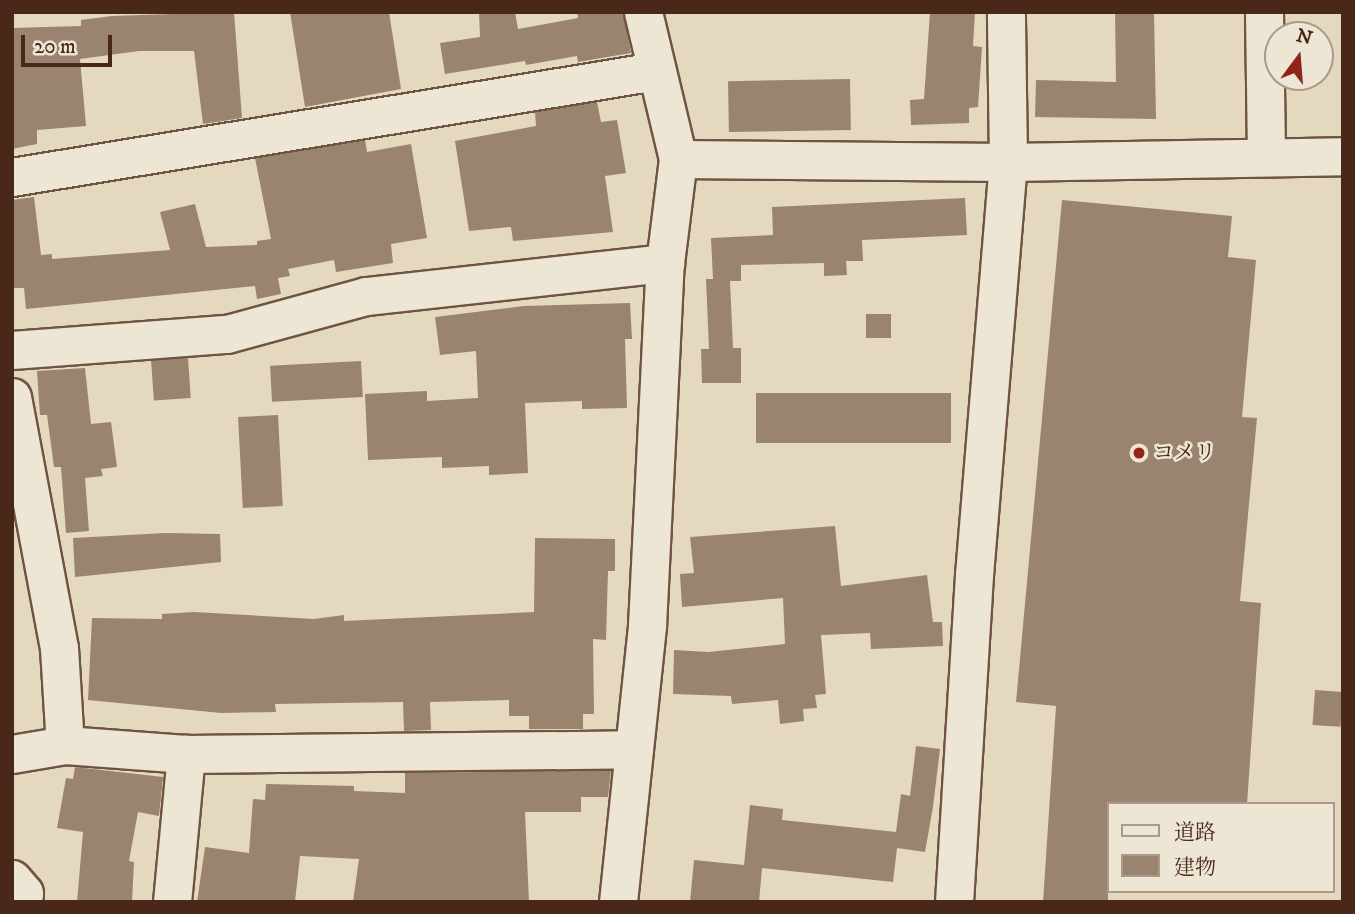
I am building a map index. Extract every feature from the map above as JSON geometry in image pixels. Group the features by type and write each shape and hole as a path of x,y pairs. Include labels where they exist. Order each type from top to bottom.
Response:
{"street":[{"path":"618,902 647,626 665,263 678,159 643,12"},
{"path":"954,902 974,575 1008,162 1006,12"},
{"path":"1264,12 1266,157"},
{"path":"12,177 656,71"},
{"path":"678,159 1008,162 1343,156"},
{"path":"12,350 227,334 366,296 665,263"},
{"path":"12,397 59,648 65,745"},
{"path":"12,754 65,745 186,754 634,749"},
{"path":"172,902 186,754"},
{"path":"12,879 24,892 23,902"}],"building":[{"path":"234,12 242,118 203,124 194,51 139,51 80,59 86,126 37,130 37,144 12,149 12,28 81,26 81,20 112,16"},
{"path":"290,12 389,12 401,89 305,107"},
{"path":"479,12 515,12 518,29 578,18 577,12 623,12 631,53 578,62 577,56 526,65 525,61 445,74 440,43 480,37"},
{"path":"930,12 975,12 973,46 982,47 978,107 969,108 969,123 911,125 910,100 924,99"},
{"path":"1115,12 1154,12 1156,119 1035,117 1036,80 1116,82"},
{"path":"850,79 851,130 729,132 728,81"},
{"path":"597,102 601,122 617,120 626,173 605,176 613,232 513,241 511,227 469,231 455,141 536,126 535,112"},
{"path":"365,140 367,152 411,144 427,238 391,244 393,263 336,272 334,260 288,269 290,276 278,278 281,294 257,299 255,286 26,309 24,288 12,288 12,200 34,197 41,255 52,254 52,259 170,250 160,212 195,204 206,247 257,245 257,241 271,239 255,158"},
{"path":"965,198 967,235 862,240 863,261 846,261 847,275 824,276 824,263 741,265 741,281 730,281 733,348 741,348 741,383 702,383 701,349 709,349 706,279 713,279 711,238 773,235 772,207"},
{"name":"コメリ","path":"1062,200 1232,216 1228,257 1256,260 1242,417 1257,418 1240,601 1261,603 1247,802 1106,802 1108,902 1043,902 1056,706 1016,702"},
{"path":"630,303 632,339 625,339 627,408 582,409 582,401 525,403 528,473 489,475 489,466 442,468 442,457 368,460 365,394 427,391 427,401 478,398 476,351 440,355 435,317 524,306"},
{"path":"866,314 891,314 891,338 866,338"},
{"path":"188,358 191,398 154,400 151,361"},
{"path":"361,361 363,397 272,402 270,366"},
{"path":"85,368 91,424 111,422 117,467 101,469 103,476 85,478 89,531 66,533 61,467 54,467 47,415 40,415 37,371"},
{"path":"756,393 951,393 951,443 756,443"},
{"path":"278,415 283,506 243,508 238,417"},
{"path":"835,526 841,586 927,575 933,622 942,622 943,646 871,649 870,633 821,635 826,694 815,695 817,708 803,709 804,721 780,724 778,700 732,704 731,696 673,694 674,650 708,652 785,644 783,598 682,607 680,574 694,573 690,537"},
{"path":"165,533 220,534 221,562 75,577 73,538"},
{"path":"535,538 615,539 615,571 608,571 606,640 593,639 594,714 583,714 583,729 529,729 529,716 509,716 509,700 430,702 431,730 404,731 403,702 275,704 276,712 221,713 88,700 92,618 162,619 162,614 194,612 314,619 344,615 344,621 534,612"},
{"path":"1315,690 1343,692 1340,727 1313,725"},
{"path":"916,746 940,749 933,807 925,852 897,848 893,882 762,868 759,902 690,902 694,860 744,865 750,805 783,809 782,820 896,832 901,794 910,796"},
{"path":"75,767 163,777 159,816 138,812 129,861 134,862 132,902 77,902 83,832 57,828 66,778 73,779"},
{"path":"611,770 608,797 581,797 581,812 525,812 529,902 353,902 359,859 300,856 295,902 197,902 205,847 249,853 253,799 265,800 266,784 354,786 354,791 405,793 405,773"}],"place":[{"name":"コメリ","path":"1139,453"}]}
